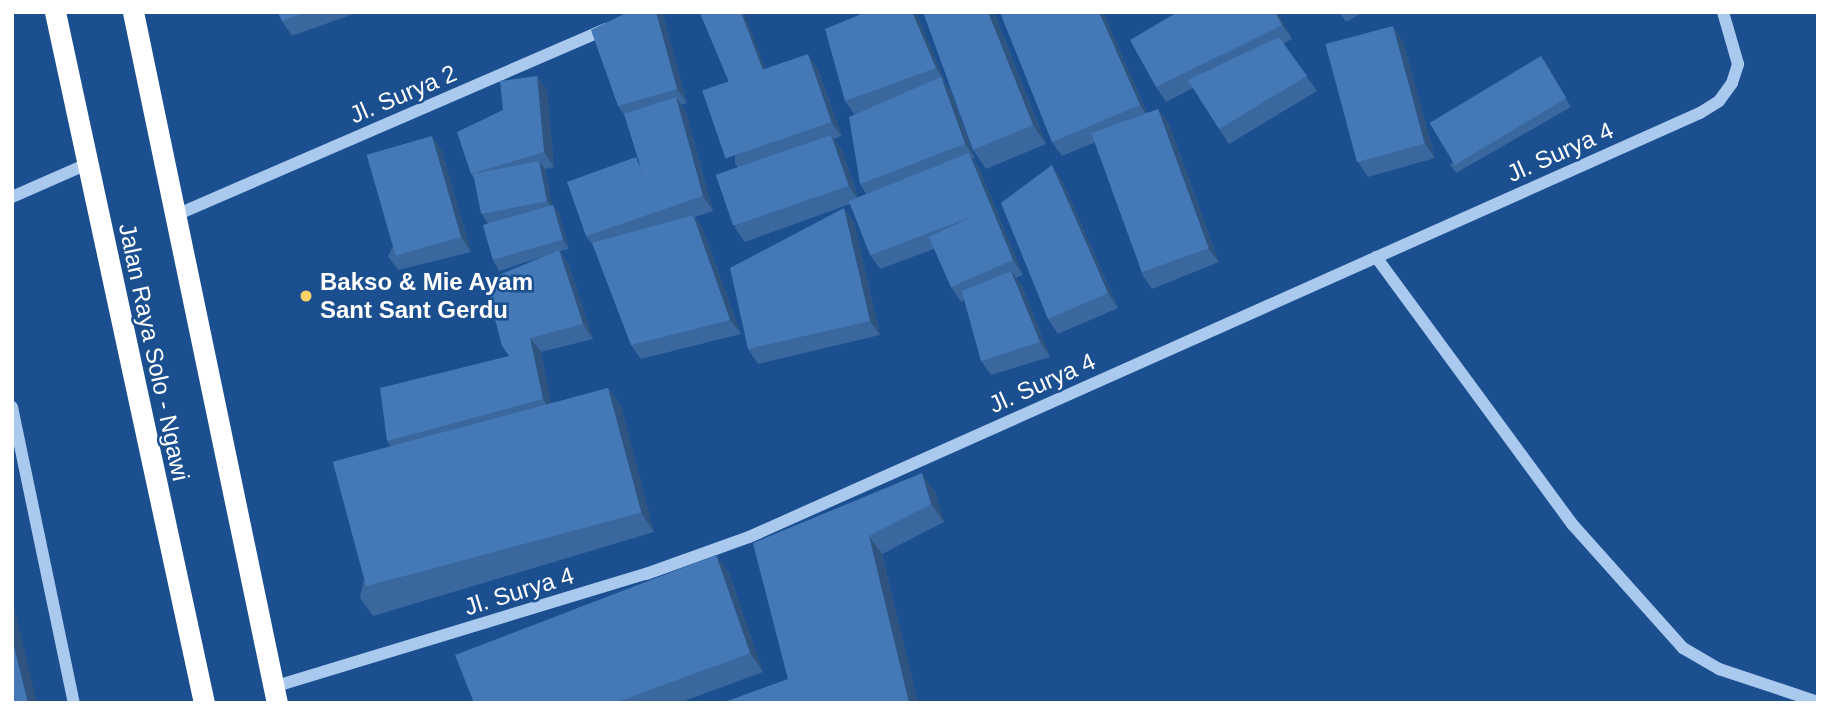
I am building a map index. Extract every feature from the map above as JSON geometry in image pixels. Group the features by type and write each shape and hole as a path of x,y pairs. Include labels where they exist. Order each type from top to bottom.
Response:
{"highway":[{"name":"Jalan Raya Solo - Ngawi","path":"55,12 204,703"},
{"name":"Jalan Raya Solo - Ngawi","path":"133,12 275,695"}],"street":[{"name":"Jl. Surya 4","path":"275,695 633,578 749,537 1719,101 1732,83 1738,64 1723,12"},
{"name":"Jl. Surya 2","path":"176,215 616,25"},
{"path":"12,197 87,164"},
{"path":"1376,257 1573,525 1683,648 1719,670 1818,702"},
{"path":"12,407 74,703"}],"building":[{"path":"278,12 307,12 282,21"},
{"path":"628,12 656,12 677,89 618,106 591,30"},
{"path":"700,12 741,12 764,73 729,82"},
{"path":"866,12 912,12 936,68 845,101 825,29"},
{"path":"923,12 988,12 1033,125 973,150"},
{"path":"1000,12 1099,12 1140,105 1052,142"},
{"path":"1176,12 1275,12 1282,25 1156,87 1130,40"},
{"path":"1393,26 1425,144 1357,162 1325,44"},
{"path":"1279,37 1307,76 1219,129 1188,80"},
{"path":"808,54 831,122 726,159 702,90"},
{"path":"1541,56 1566,98 1455,165 1430,123"},
{"path":"537,76 544,152 471,174 457,132 503,110 500,81"},
{"path":"941,77 965,144 860,184 849,117"},
{"path":"676,97 703,196 586,236 567,182 636,157 644,178 624,114"},
{"path":"1158,109 1209,248 1142,272 1091,133"},
{"path":"831,135 849,186 733,226 716,175"},
{"path":"432,136 461,237 396,256 367,155"},
{"path":"969,153 1013,260 951,287 929,237 971,217 870,255 849,201"},
{"path":"539,161 547,201 481,214 473,174"},
{"path":"1052,165 1108,293 1048,319 1001,203"},
{"path":"553,205 563,240 493,260 483,225"},
{"path":"844,208 870,321 748,349 730,268"},
{"path":"693,215 730,320 631,345 592,243"},
{"path":"559,250 583,324 530,338 543,399 387,441 380,388 509,356 502,346 485,281"},
{"path":"1011,271 1040,342 981,361 962,291"},
{"path":"608,388 641,513 366,586 333,462"},
{"path":"922,473 931,504 869,536 909,703 722,703 788,679 753,543"},
{"path":"716,555 750,653 615,703 474,703 455,655"},
{"path":"12,638 28,703 12,703"}],"place":[{"name":"Bakso & Mie Ayam Sant Sant Gerdu","path":"306,296"}]}
